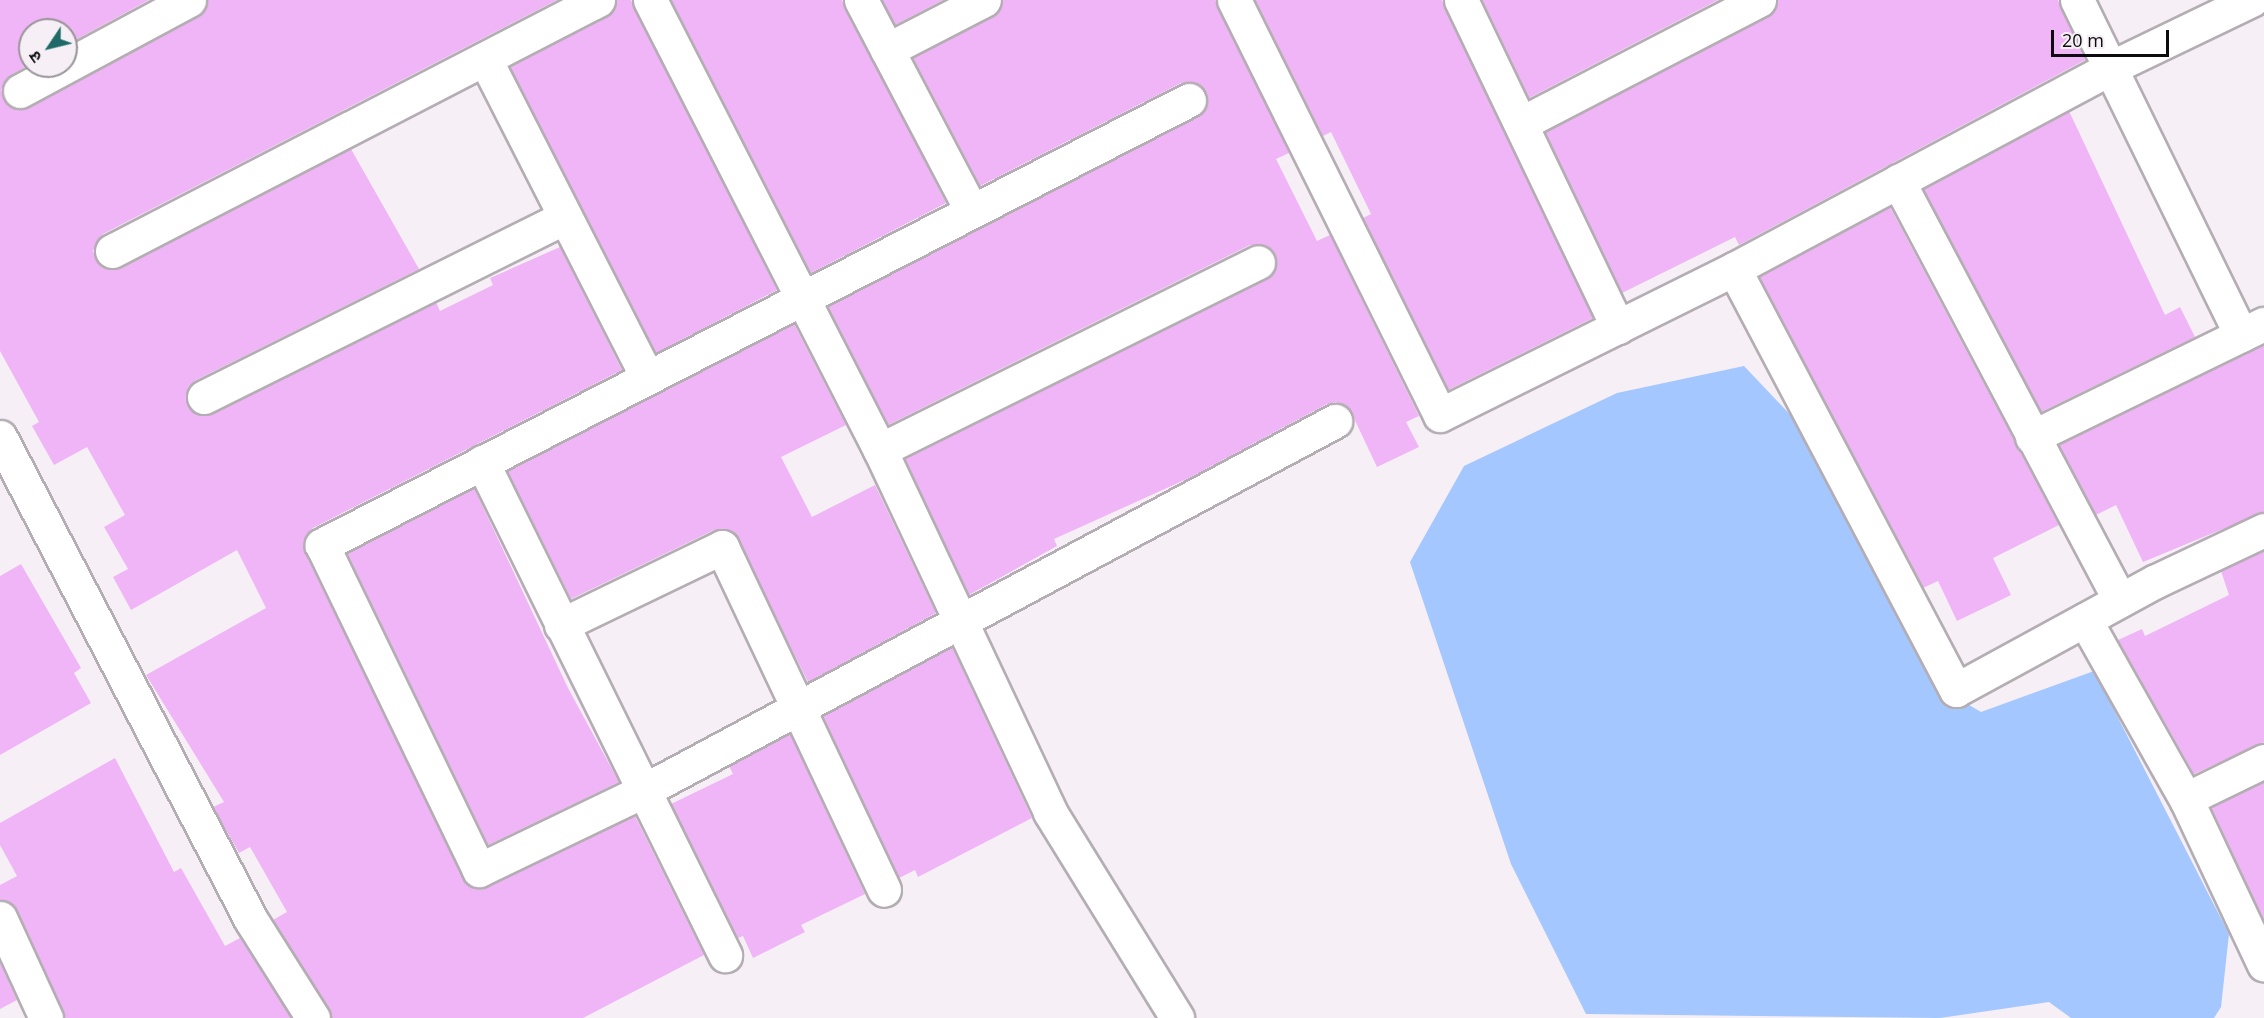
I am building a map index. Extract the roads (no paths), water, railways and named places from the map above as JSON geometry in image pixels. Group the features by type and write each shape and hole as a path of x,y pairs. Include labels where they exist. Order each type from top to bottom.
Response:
{"street":[{"path":"20,91 189,0"},
{"path":"112,251 598,0"},
{"path":"650,0 798,297 880,450 962,619 1050,812 1177,1018"},
{"path":"861,0 970,208"},
{"path":"887,50 984,0"},
{"path":"1234,0 1440,415 1734,269 2110,68 2251,0"},
{"path":"1461,0 1618,327"},
{"path":"1522,123 1759,0"},
{"path":"2032,437 2252,329 2110,68 2077,0"},
{"path":"485,58 647,377"},
{"path":"1189,100 970,208 322,545 479,870 643,791 1335,421"},
{"path":"1898,181 2120,600"},
{"path":"204,397 565,217"},
{"path":"880,450 1258,262"},
{"path":"1734,269 1956,690 2120,600 2264,530"},
{"path":"0,437 250,920 313,1018"},
{"path":"482,462 725,956"},
{"path":"561,625 722,547 795,709 884,890"},
{"path":"2085,620 2186,799 2264,965"},
{"path":"2186,799 2264,761"},
{"path":"2,927 46,1018"}],"water":[{"path":"1744,366 1818,444 1939,687 1981,712 2094,671 2229,934 2221,1007 2214,1018 2071,1018 2049,1002 1940,1018 1586,1014 1511,864 1410,562 1464,466 1617,393"}]}
